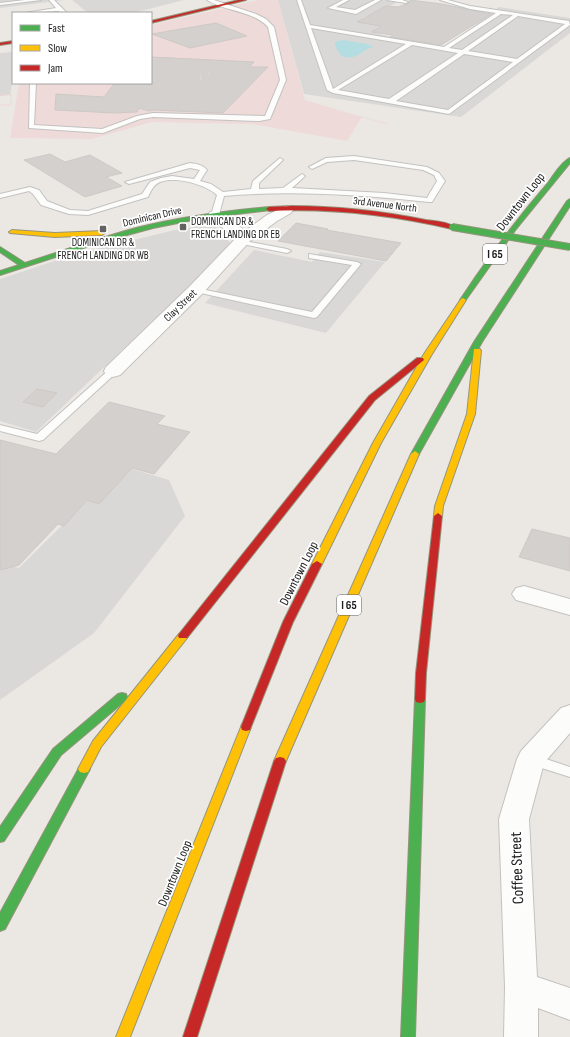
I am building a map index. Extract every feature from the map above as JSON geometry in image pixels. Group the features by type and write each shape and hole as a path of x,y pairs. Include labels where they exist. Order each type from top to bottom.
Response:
{"main road":[{"path":"152,16 218,2 244,0"},
{"path":"152,22 218,2"},
{"path":"0,44 12,42"},
{"path":"0,49 12,47"},
{"name":"Downtown Loop","path":"122,1037 288,622 377,443 428,354 477,278 537,198 570,160"},
{"name":"I 65","path":"190,1037 279,764 413,458 478,342 570,201"},
{"name":"3rd Avenue North","path":"195,218 251,211 361,211 404,217 570,247"},
{"name":"Dominican Drive","path":"0,273 137,230 195,218"},
{"path":"27,243 9,230 84,235 137,230"},
{"path":"0,249 24,266"},
{"path":"37,251 48,258"},
{"path":"408,1037 421,673 439,506 471,414 478,342"},
{"path":"0,925 97,744 372,398 428,354"},
{"path":"0,837 57,752 161,663"}],"street":[{"name":"Clay Street","path":"113,371 196,290 244,240 272,218 286,210"},
{"path":"215,215 244,240"},
{"path":"524,594 570,607"},
{"name":"Coffee Street","path":"522,1037 514,819 531,759 570,715"},
{"path":"521,987 570,1004"}],"lane":[{"path":"0,4 39,0"},
{"path":"51,0 63,11"},
{"path":"299,0 329,89 333,91 449,112 569,23 500,12 442,0"},
{"path":"347,0 331,8 356,12 379,0"},
{"path":"389,0 406,2"},
{"path":"33,84 31,127 102,131 139,117 153,115 267,119 283,80 271,27 259,17 218,2"},
{"path":"450,9 458,4"},
{"path":"46,12 63,11"},
{"path":"444,49 500,12"},
{"path":"391,102 517,15"},
{"path":"308,26 518,61"},
{"path":"333,91 411,43"},
{"path":"221,194 256,190 285,190 384,195 429,200 441,181 437,174 425,168 354,158 326,160 312,167"},
{"path":"256,190 255,182 280,160"},
{"path":"130,182 192,165 198,166 204,170 195,182"},
{"path":"285,190 302,176"},
{"path":"0,196 30,189 36,192 44,203 69,212 88,213 145,195 148,188 157,181 172,179 195,182 217,188 221,194 215,215"},
{"path":"244,240 286,251"},
{"path":"196,290 314,315 357,264 312,256"},
{"path":"0,428 39,438 113,371"},
{"path":"531,759 570,772"}],"path":[{"path":"201,75 201,81"},
{"path":"262,83 264,77"},
{"path":"0,95 12,94 11,105 0,106"},
{"path":"7,101 11,100"},
{"path":"350,118 362,117 388,124"}],"shaded area":[{"path":"0,0 64,0 0,8"},
{"path":"72,0 184,0 137,12 87,12"},
{"path":"258,0 278,0 305,100 362,117 347,141 253,124 152,122 92,139 10,138 19,84 152,84 152,25"},
{"path":"278,0 403,0 362,18 385,23 370,32 445,48 499,7 570,18 570,33 461,117 304,94"},
{"path":"12,52 12,84 10,95 0,96 0,53"},
{"path":"214,224 232,245 36,432 0,421 0,279 76,254 175,230"},
{"path":"254,250 312,262 320,252 385,262 326,333 205,303"},
{"path":"122,466 169,480 185,516 94,633 0,700 0,563 19,568"}],"water":[{"path":"343,40 367,44 374,47 357,56 349,58 344,57 338,51 335,42"}],"building":[{"path":"410,0 442,4 491,14 441,45 390,37 393,35 371,32 381,26 357,22 386,6 398,7 409,3"},
{"path":"216,23 247,36 190,48 152,34"},
{"path":"152,57 254,62 249,67 268,67 223,113 149,111 139,108 137,112 114,113 55,110 56,94 104,97 114,84 152,84"},
{"path":"50,154 65,162 90,155 122,173 106,177 122,186 85,197 24,160"},
{"path":"296,223 401,243 386,261 278,241"},
{"path":"37,389 57,393 43,407 23,402"},
{"path":"109,402 165,416 157,424 190,432 154,474 132,468 99,504 87,500 64,526 58,524 19,565 0,570 0,440 56,454"},
{"path":"532,529 570,538 570,571 519,557"}],"traffic: fast":[{"path":"463,300 514,228 570,160"},
{"path":"415,454 478,342 570,201"},
{"path":"0,273 103,240 153,226 203,216 269,209"},
{"path":"452,227 570,247"},
{"path":"0,249 24,265"},
{"path":"0,837 57,752 122,697"},
{"path":"408,1037 420,699"},
{"path":"0,925 84,769"}],"traffic: slow":[{"path":"12,232 55,235 102,233"},
{"path":"317,564 377,443 428,354 463,300"},
{"path":"438,516 439,506 471,414 477,351"},
{"path":"280,761 415,454"},
{"path":"84,769 97,744 183,636"},
{"path":"123,1037 246,727"}],"traffic: jam":[{"path":"152,22 244,0"},
{"path":"0,44 12,42"},
{"path":"269,209 315,208 361,211 452,227"},
{"path":"183,636 372,398 420,360"},
{"path":"420,699 421,673 438,516"},
{"path":"246,727 288,622 317,564"},
{"path":"190,1037 280,761"}],"place":[{"name":"DOMINICAN DR & FRENCH LANDING DR EB","path":"183,227"},
{"name":"DOMINICAN DR & FRENCH LANDING DR WB","path":"103,229"}]}
